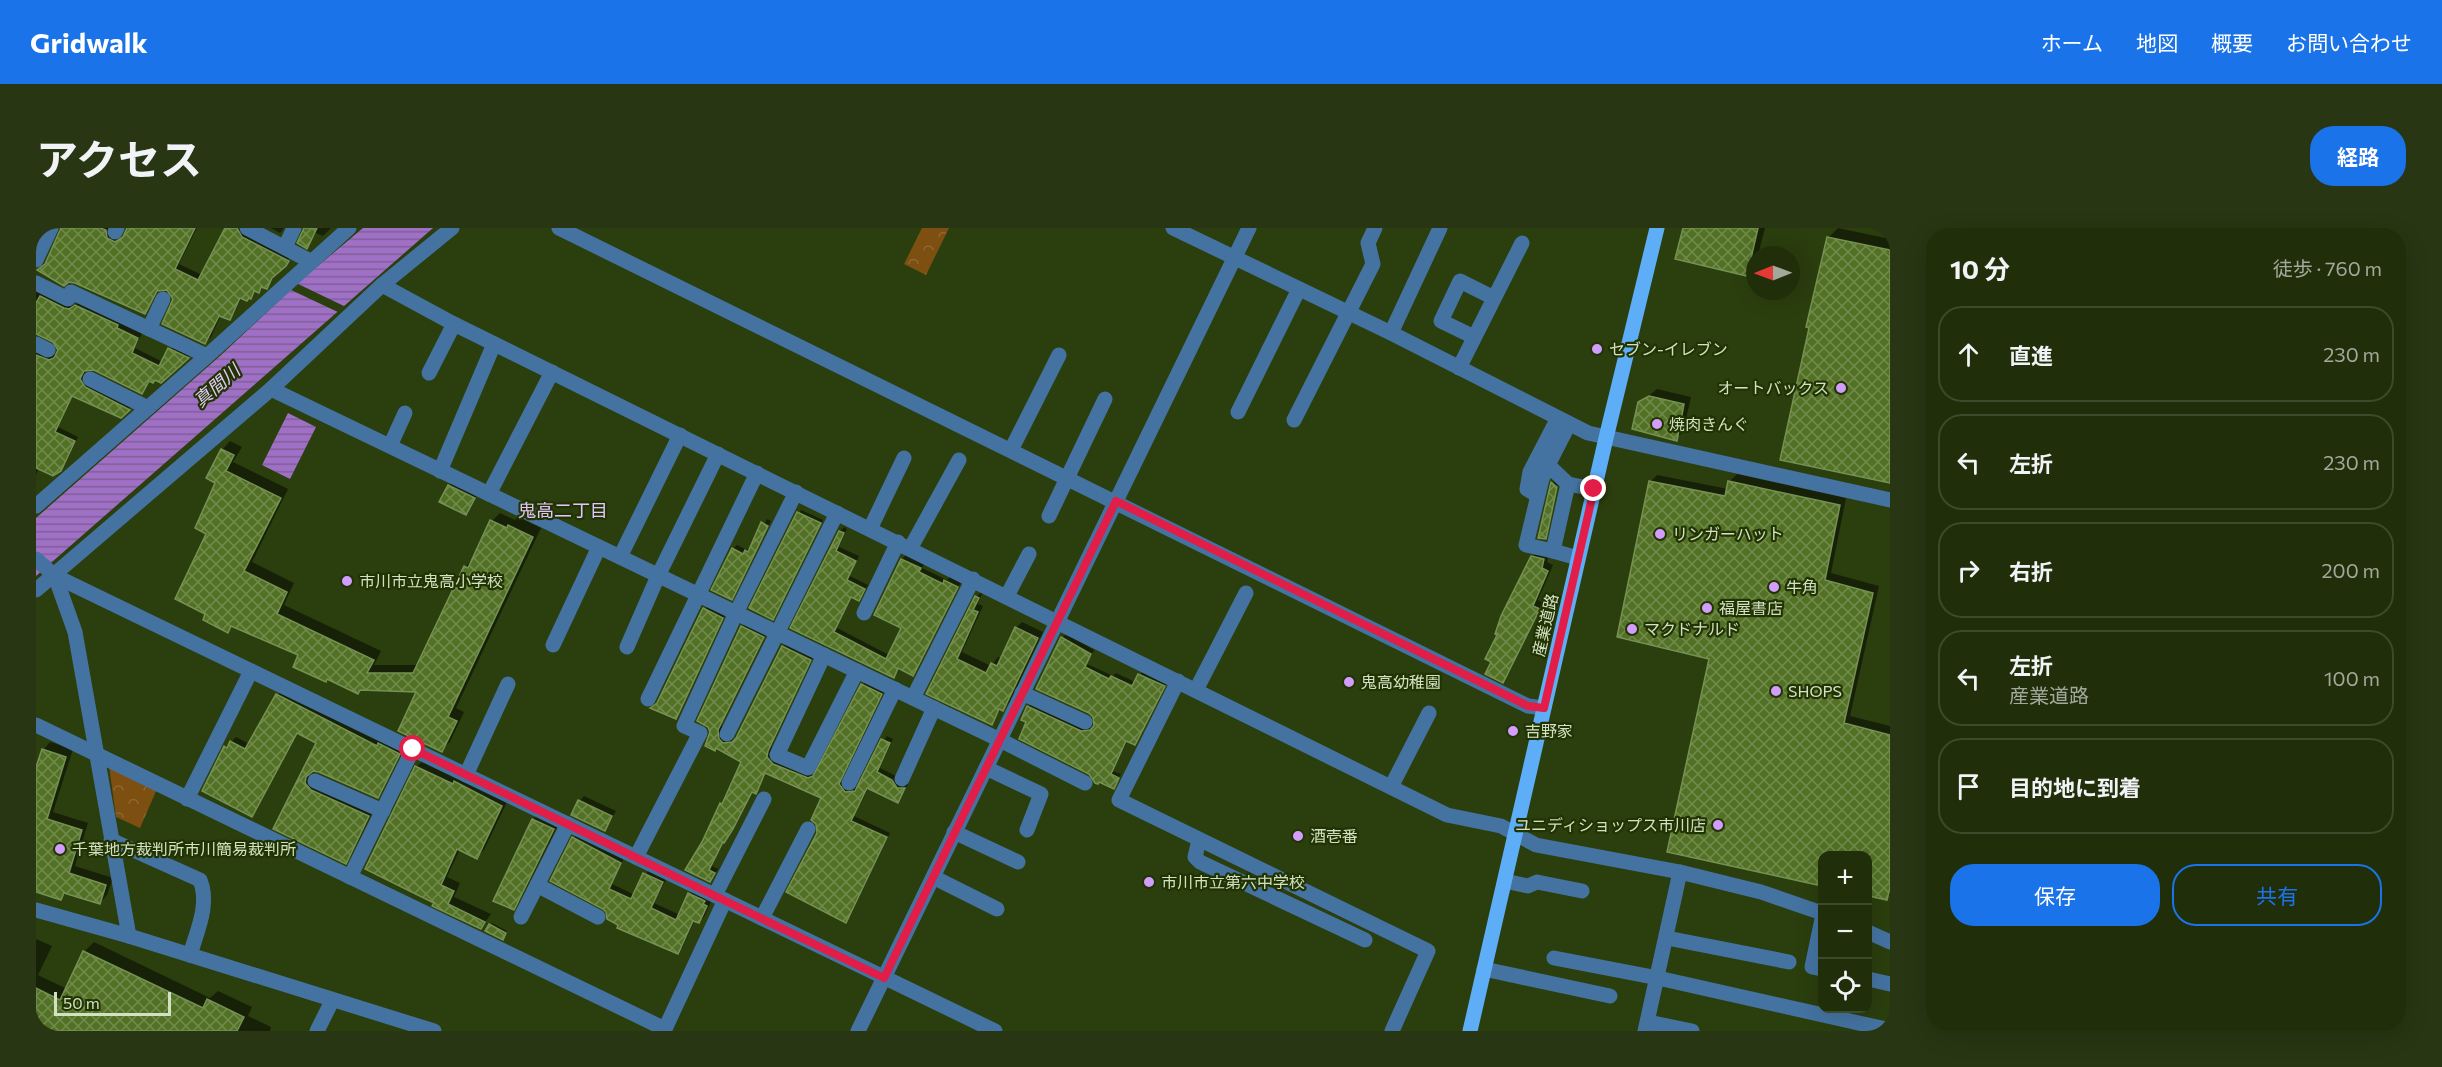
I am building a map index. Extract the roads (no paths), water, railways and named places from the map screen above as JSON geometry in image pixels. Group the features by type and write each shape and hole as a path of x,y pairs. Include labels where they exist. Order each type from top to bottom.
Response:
{"main road":[{"name":"産業道路","path":"1470,1031 1594,489 1657,228"}],"street":[{"path":"36,260 51,228"},
{"path":"246,228 310,261"},
{"path":"285,247 294,228"},
{"path":"36,506 349,228"},
{"path":"36,590 46,568 271,389 382,285 452,228"},
{"path":"559,228 1528,706 1544,708"},
{"path":"1173,228 1391,333 1588,434 1890,500"},
{"path":"858,1031 1249,228"},
{"path":"1294,420 1373,264 1368,243 1375,228"},
{"path":"1391,333 1440,228"},
{"path":"1459,368 1522,243"},
{"path":"1474,337 1441,321 1460,281 1494,298"},
{"path":"36,283 68,299 71,292 207,356"},
{"path":"382,285 494,344 1447,814 1501,826 1536,845 1680,872 1761,892 1818,912"},
{"path":"1238,412 1299,289"},
{"path":"149,329 163,299"},
{"path":"429,373 454,324"},
{"path":"440,471 494,344"},
{"path":"1011,450 1059,355"},
{"path":"489,494 552,372"},
{"path":"90,379 148,408"},
{"path":"271,389 895,689 1085,783"},
{"path":"1049,516 1105,399"},
{"path":"390,446 405,413"},
{"path":"1564,421 1537,495 1526,544 1578,558"},
{"path":"1537,495 1527,489 1530,472 1564,421"},
{"path":"620,557 680,435"},
{"path":"627,647 658,576 718,454"},
{"path":"870,529 904,458"},
{"path":"864,613 959,460"},
{"path":"1548,465 1568,484 1594,489"},
{"path":"648,699 757,473"},
{"path":"1553,551 1568,484"},
{"path":"636,857 700,733 684,726 736,613 796,492"},
{"path":"727,734 837,513"},
{"path":"553,645 599,547"},
{"path":"1007,596 1029,554"},
{"path":"46,568 252,671 995,1031"},
{"path":"46,568 75,632 129,936"},
{"path":"913,698 973,579"},
{"path":"1196,690 1246,593"},
{"path":"824,655 777,755 808,768 857,671"},
{"path":"187,800 252,671"},
{"path":"1178,681 1119,800 1428,951 1392,1031"},
{"path":"466,775 508,684"},
{"path":"849,783 895,689"},
{"path":"1022,693 1085,722"},
{"path":"902,779 934,708"},
{"path":"1391,787 1429,713"},
{"path":"36,725 664,1030 764,800"},
{"path":"350,877 413,749"},
{"path":"986,768 1041,794 1027,830"},
{"path":"315,781 383,811"},
{"path":"521,917 568,824"},
{"path":"762,918 808,829"},
{"path":"954,832 1018,862"},
{"path":"111,840 200,880 205,892 204,902 190,955"},
{"path":"1199,840 1194,852 1200,862 1365,940"},
{"path":"1680,872 1646,1026 1692,1031"},
{"path":"933,878 997,909"},
{"path":"1505,881 1528,886 1537,882 1582,891"},
{"path":"537,885 598,917"},
{"path":"36,910 129,936 434,1031"},
{"path":"1872,934 1890,942"},
{"path":"1667,938 1789,962"},
{"path":"1818,938 1812,967 1818,968"},
{"path":"1554,958 1658,978 1890,1030"},
{"path":"1484,969 1610,996"},
{"path":"1872,981 1890,984"},
{"path":"317,1031 332,1001"}],"water":[{"name":"真間川","path":"363,228 433,228 36,576 36,518 220,356 300,281"},
{"path":"288,413 316,427 290,479 262,465"}],"place":[{"name":"セブン-イレブン","path":"1597,349"},
{"name":"オートバックス","path":"1841,388"},
{"name":"焼肉きんぐ","path":"1657,424"},
{"name":"リンガーハット","path":"1660,534"},
{"name":"市川市立鬼高小学校","path":"347,581"},
{"name":"牛角","path":"1774,587"},
{"name":"福屋書店","path":"1707,608"},
{"name":"マクドナルド","path":"1632,629"},
{"name":"鬼高幼稚園","path":"1349,682"},
{"name":"SHOPS","path":"1776,691"},
{"name":"吉野家","path":"1513,731"},
{"name":"ユニディショップス市川店","path":"1718,825"},
{"name":"酒壱番","path":"1298,836"},
{"name":"千葉地方裁判所市川簡易裁判所","path":"60,849"},
{"name":"市川市立第六中学校","path":"1149,882"}],"district":[{"name":"鬼高二丁目","path":"563,511"}]}
